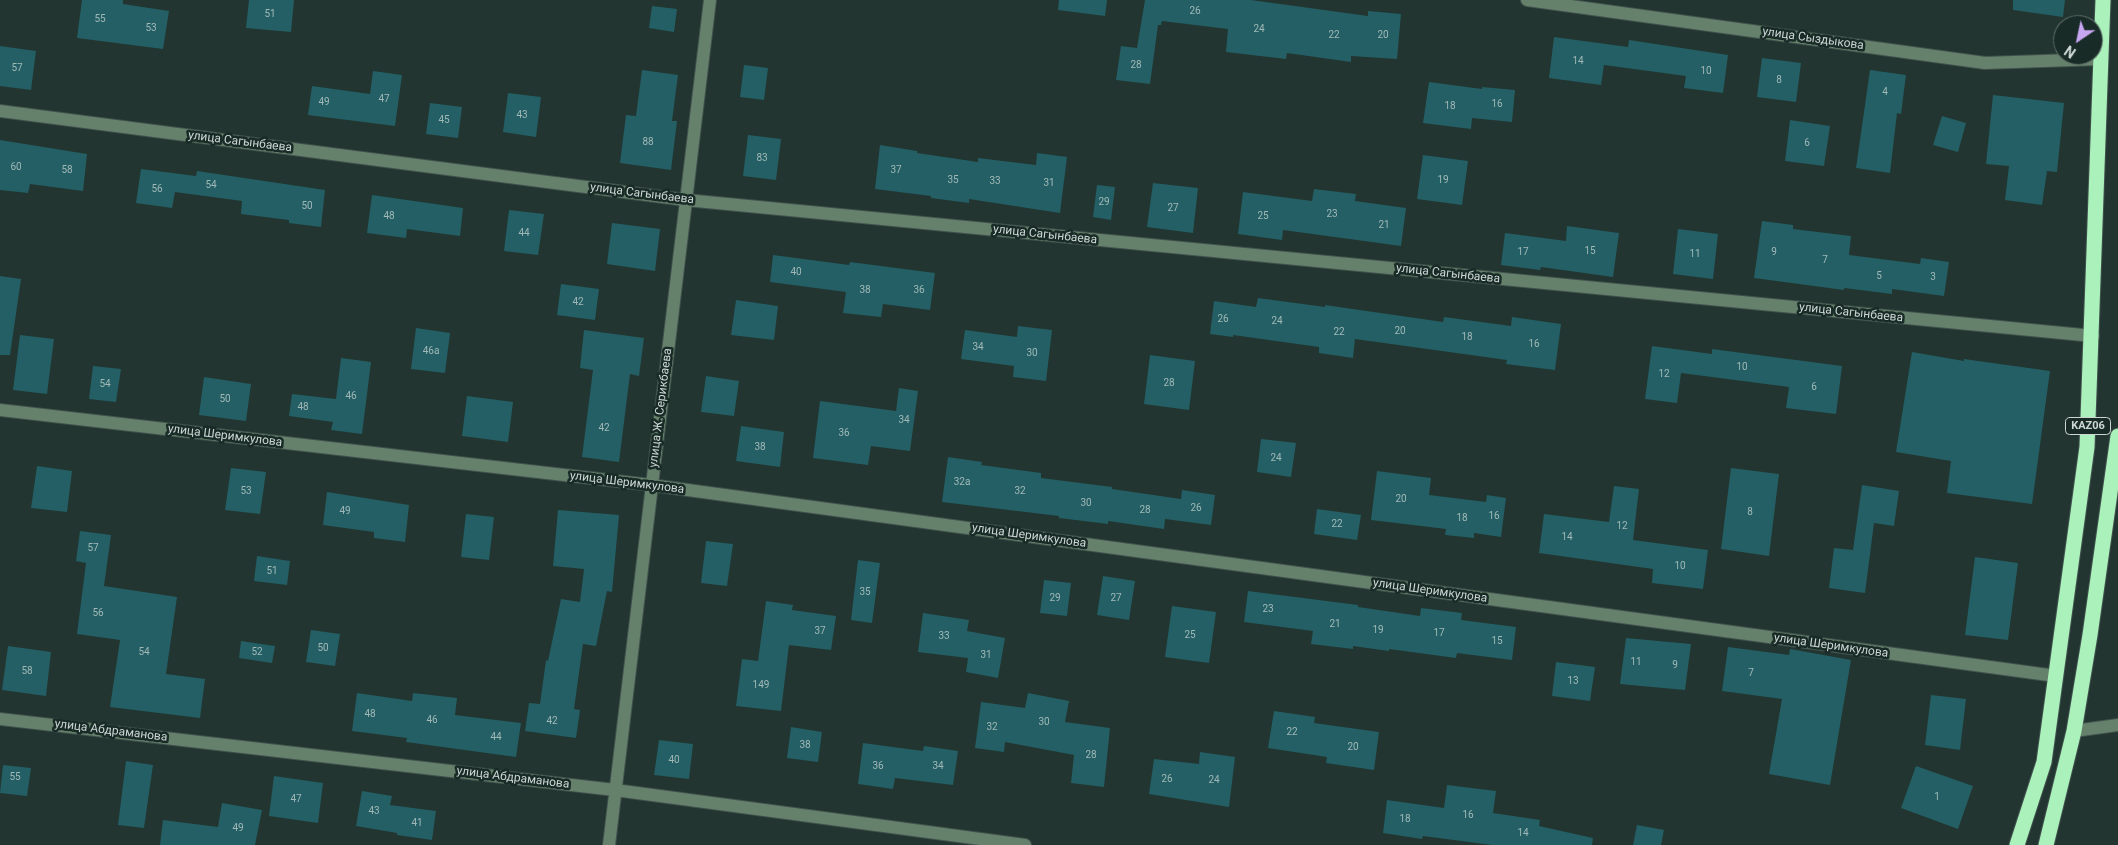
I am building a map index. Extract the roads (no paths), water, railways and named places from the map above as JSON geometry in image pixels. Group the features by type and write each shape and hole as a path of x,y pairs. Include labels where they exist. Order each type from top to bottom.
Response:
{"highway":[{"name":"KАZ06","path":"2102,15 2103,0"},
{"name":"KАZ06","path":"2016,845 2044,762 2088,447 2101,65"},
{"name":"KАZ06","path":"2046,845 2074,731 2090,635 2118,436"}],"street":[{"name":"улица Ж. Серикбаева","path":"609,845 710,0"},
{"name":"улица Сыздыкова","path":"1527,0 1985,63 2053,61"},
{"name":"улица Сагынбаева","path":"0,111 686,200 2093,336"},
{"name":"улица Шеримкулова","path":"0,410 652,485 2056,676"},
{"name":"улица Абдраманова","path":"0,719 615,790 1025,845"},
{"path":"2074,731 2118,725"}]}
